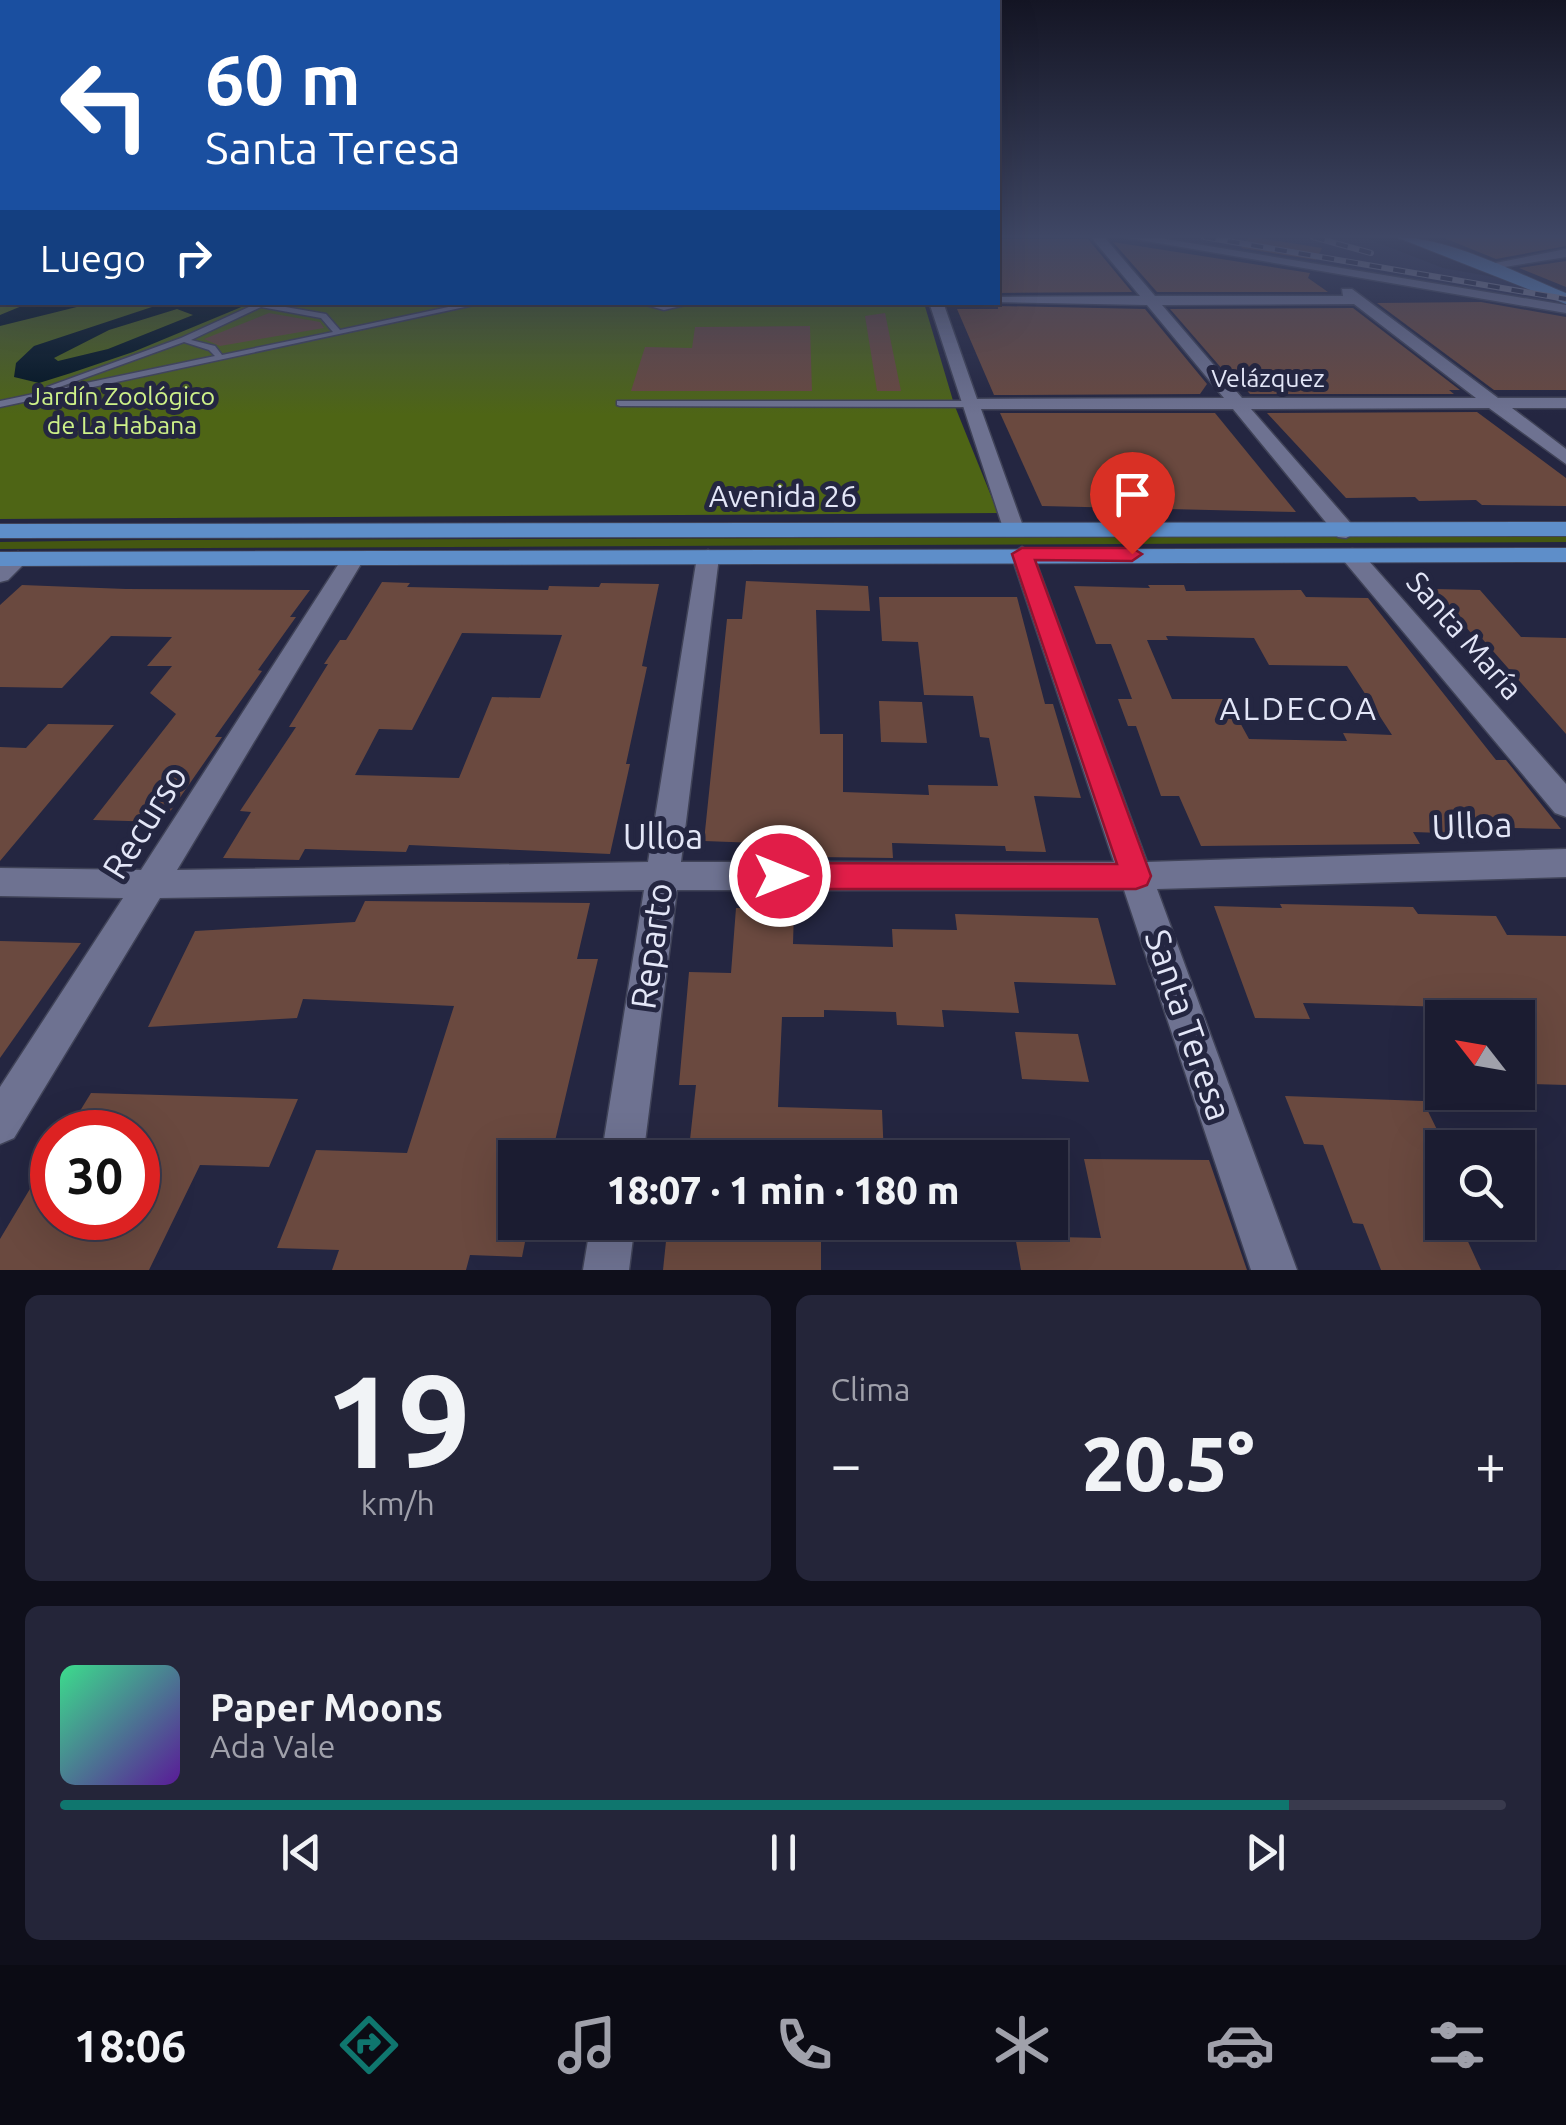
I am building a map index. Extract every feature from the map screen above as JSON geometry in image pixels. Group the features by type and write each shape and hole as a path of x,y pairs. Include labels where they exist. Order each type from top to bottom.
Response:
{"main road":[{"name":"Avenida 26","path":"1349,544 1566,528"},
{"name":"Avenida 26","path":"0,531 1349,544 1566,555"},
{"name":"Avenida 26","path":"6,564 708,557 1018,542"}],"street":[{"name":"Santa María","path":"1147,296 1566,805"},
{"path":"1354,296 1566,458"},
{"path":"1488,296 1566,309"},
{"path":"1000,301 1359,300"},
{"name":"Santa Teresa","path":"937,305 1274,1270"},
{"name":"Velázquez","path":"970,404 1566,404"},
{"name":"Reparto","path":"624,1140 708,557"},
{"name":"Recurso","path":"0,1124 353,559"},
{"name":"Ulloa","path":"0,882 1136,876 1566,862"},
{"path":"606,1270 610,1240"}],"lane":[{"path":"0,404 184,340 262,305"},
{"path":"269,305 324,316 338,332"},
{"path":"0,404 470,305"},
{"path":"651,305 679,305"},
{"path":"184,340 212,348 220,358"},
{"path":"620,403 970,404"}],"shaded area":[{"path":"1507,296 1566,296 1566,306"},
{"path":"24,305 85,305 0,326 0,315"},
{"path":"158,305 246,305 133,352 39,383 14,377 16,363 34,346","holes":["177,309 193,315 108,349 58,361 54,358 109,330"]}],"green space":[{"name":"Jardín Zoológico de La Habana","path":"0,305 925,305 954,404 998,513 0,519"},
{"path":"1566,536 1566,542 0,549 0,542 145,540"}],"building":[{"path":"1481,302 1566,317 1566,390 1494,390 1377,303"},
{"path":"1353,308 1460,390 1449,390 1454,394 1250,394 1226,368 1223,370 1170,309"},
{"path":"957,309 1145,309 1207,384 1200,394 994,395"},
{"path":"269,313 320,322 324,328 220,346 204,339"},
{"path":"885,313 901,391 877,391 865,316"},
{"path":"810,326 812,391 631,391 645,347 692,348 695,327"},
{"path":"1477,412 1566,478 1566,506 1482,505 1476,500 1419,501 1415,497 1346,498 1267,413"},
{"path":"1000,413 1215,413 1296,512 1042,506"},
{"path":"746,581 868,586 870,611 816,610 820,734 843,734 843,792 929,795 928,785 998,786 989,738 980,737 973,696 924,695 918,642 882,641 879,597 1017,597 1045,704 1053,704 1081,798 1034,796 1046,852 1006,851 1005,846 892,843 893,858 816,857 816,845 704,841 727,619 742,619"},
{"path":"382,582 410,583 407,587 548,590 549,586 599,587 601,583 659,584 642,666 647,667 626,764 630,764 610,854 409,845 406,852 305,849 299,860 223,858 251,812 240,811 296,727 289,727 328,664 324,664 340,640 346,640","holes":["462,633 562,635 540,698 492,697 459,778 355,775 379,729 412,730"]},
{"path":"22,585 310,590 258,670 262,671 215,737 222,737 163,822 93,820 176,714 150,693 172,666 147,666 172,637 111,636 62,688 0,687 0,605"},
{"path":"1148,585 1184,585 1186,591 1301,590 1306,597 1368,598 1496,760 1506,760 1561,829 1466,827 1470,834 1413,832 1420,844 1201,846 1179,796 1161,796 1136,726 1128,726 1118,699 1132,699 1111,644 1096,644 1074,586 1150,588","holes":["1166,636 1254,638 1269,665 1347,666 1392,735 1343,733 1347,741 1249,739 1227,699 1172,699 1147,640 1168,640"]},
{"path":"1434,589 1480,590 1521,637 1566,638 1566,734 1478,634 1471,633"},
{"path":"879,701 922,702 927,743 881,742"},
{"path":"48,724 114,725 0,861 0,747 26,748"},
{"path":"365,901 590,903 577,959 598,959 555,1140 498,1140 498,1240 525,1240 522,1257 470,1255 466,1270 332,1270 339,1250 277,1248 316,1150 407,1153 454,1006 303,999 297,1018 148,1027 195,931 355,922"},
{"path":"1280,904 1413,907 1418,914 1496,916 1507,935 1566,936 1566,1085 1535,1084 1535,1000 1425,1000 1425,1006 1303,1003 1310,1019 1255,1018 1214,906 1282,908"},
{"path":"736,908 794,909 793,944 893,947 892,929 957,930 955,914 1098,918 1116,985 1014,982 1019,1013 942,1010 944,1027 897,1025 896,1012 824,1010 824,1017 782,1017 778,1107 882,1110 883,1140 690,1140 696,1085 679,1085 689,972 731,973"},
{"path":"0,941 81,943 0,1058"},
{"path":"1015,1032 1078,1034 1089,1082 1022,1079"},
{"path":"91,1093 298,1099 269,1167 200,1165 149,1270 0,1270 0,1239 30,1189 30,1240 160,1240 160,1110 81,1110"},
{"path":"1285,1096 1423,1101 1437,1130 1425,1130 1425,1240 1467,1240 1481,1270 1381,1270 1363,1224 1353,1223 1323,1145 1304,1144"},
{"path":"1084,1159 1209,1160 1247,1270 1021,1270 1016,1240 1101,1238"},
{"path":"666,1240 821,1240 821,1270 663,1270"}],"railway":[{"path":"1550,296 1566,299"}],"district":[{"name":"ALDECOA","path":"1299,709"}],"route":[{"path":"780,876 1136,876 1022,554 1132,554"}]}
